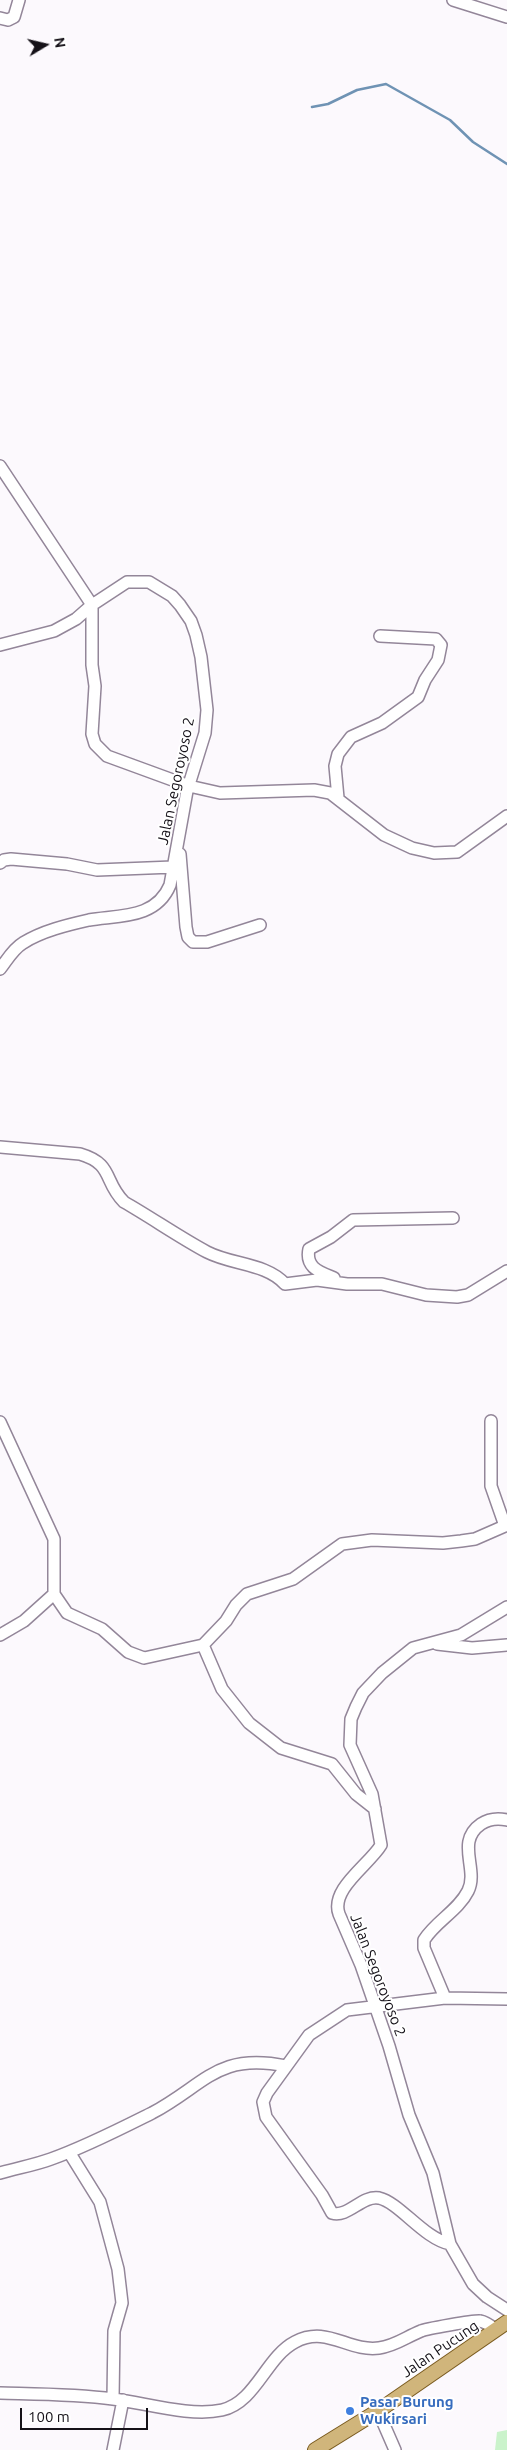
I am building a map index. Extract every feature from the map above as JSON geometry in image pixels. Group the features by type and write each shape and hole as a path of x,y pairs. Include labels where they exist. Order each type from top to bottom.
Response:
{"main road":[{"name":"Jalan Pucung","path":"315,2450 378,2411 502,2326"}],"street":[{"path":"0,18 8,20 14,17 19,0"},
{"path":"453,0 507,17"},
{"path":"0,466 92,605 95,686 92,734 95,744 106,756 189,786 220,793 314,790 330,793 384,835 412,848 434,853 462,850 507,816"},
{"name":"Jalan Segoroyoso 2","path":"0,645 54,631 76,619 92,605 127,582 149,582 172,596 191,621 201,657 207,710 205,734 189,786 167,892 152,907 143,912 90,920 43,934 20,945 0,969"},
{"path":"338,798 336,759 346,743 356,734 382,723 414,701 440,656 441,645 436,639 380,636"},
{"path":"178,838 188,937 193,942 207,942 260,926"},
{"path":"0,863 11,859 67,864 98,870 173,867"},
{"path":"0,1147 80,1154 90,1157 100,1162 105,1168 116,1193 124,1202 208,1252 226,1260 273,1273 285,1284 317,1280 347,1284 382,1284 426,1295 457,1298 468,1295 507,1271"},
{"path":"347,1284 314,1270 309,1263 309,1249 331,1237 353,1220 453,1218"},
{"path":"0,1422 54,1538 54,1594 66,1613 102,1629 128,1652 144,1658 203,1645 226,1621 236,1605 248,1594 293,1579 342,1544 372,1540 461,1542 481,1537 506,1526 491,1486 492,1421"},
{"path":"0,1635 24,1621 54,1594"},
{"name":"Jalan Segoroyoso 2","path":"507,1607 461,1635 414,1648 382,1673 363,1694 352,1719 350,1745 372,1794 381,1845 340,1894 337,1908 376,2006 409,2115 434,2173 450,2244 473,2284 487,2298 507,2310"},
{"path":"431,1643 466,1648 507,1645"},
{"path":"203,1645 222,1689 249,1723 281,1748 332,1764 356,1794 375,1809"},
{"path":"445,1998 424,1948 424,1940 454,1911 469,1889 471,1880 467,1849 473,1832 483,1822 494,1819 507,1820"},
{"path":"450,2244 436,2240 380,2198 369,2199 338,2214 330,2212 322,2196 265,2113 264,2098 312,2032 340,2013 352,2008 445,1998 507,1998"},
{"path":"0,2173 50,2160 69,2152 153,2112 209,2075 223,2068 261,2061 286,2066"},
{"path":"69,2152 100,2202 118,2269 122,2303 114,2331 118,2400 113,2450"},
{"path":"0,2393 68,2394 205,2412 224,2410 238,2403 285,2349 300,2339 325,2336 357,2347 374,2349 397,2344 427,2330 472,2321 502,2326"},
{"path":"378,2411 395,2450"}],"green space":[{"path":"507,2430 507,2450 495,2450 497,2432"}],"waterway":[{"path":"312,107 328,104 357,90 386,84 450,120 473,142 507,164"}],"place":[{"name":"Pasar Burung Wukirsari","path":"350,2411"}]}
